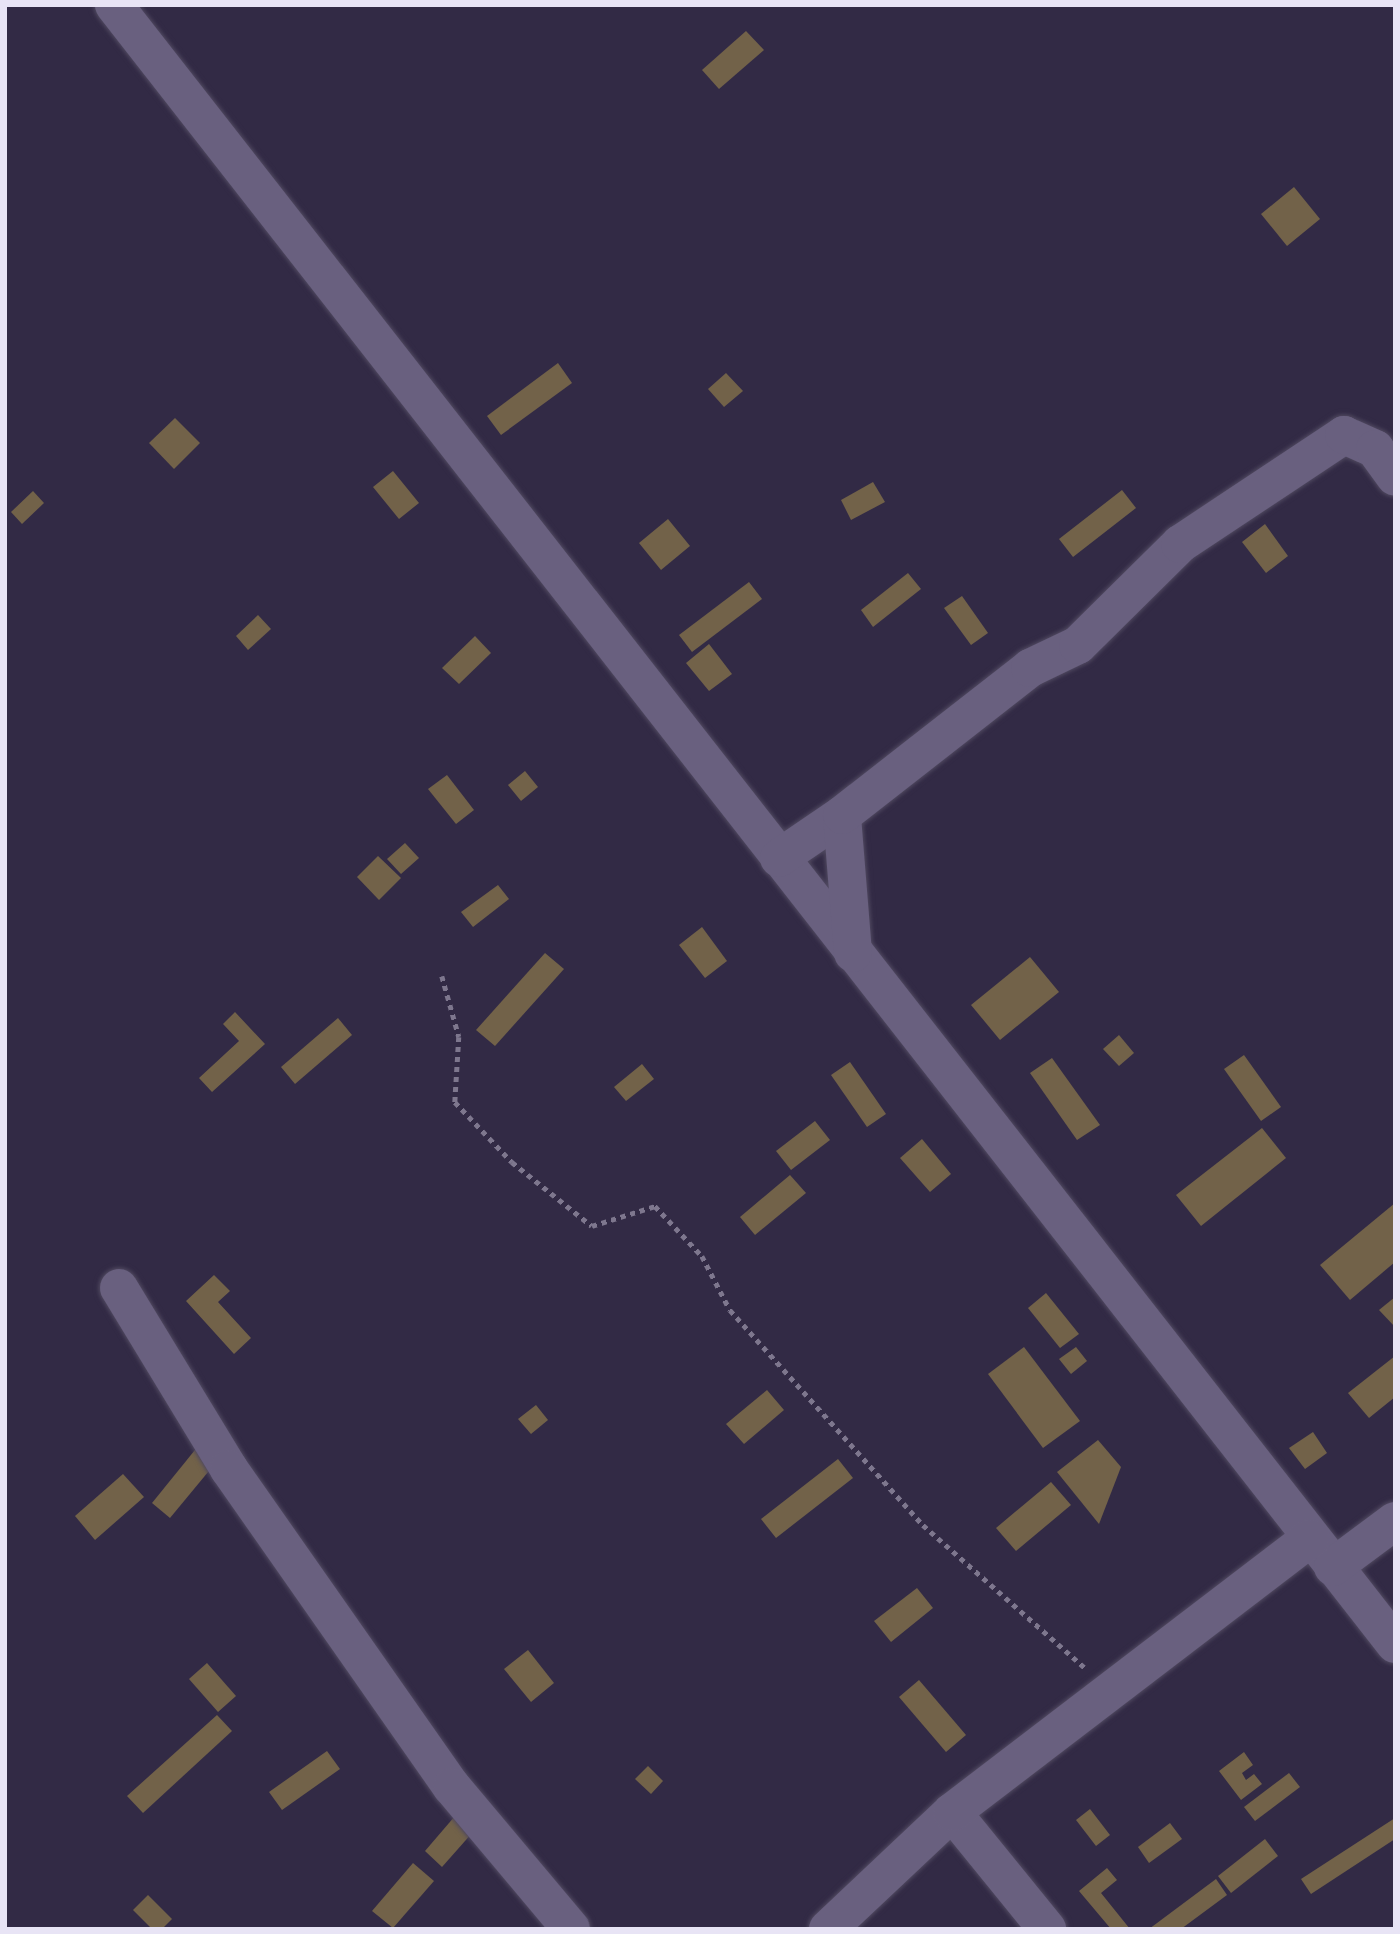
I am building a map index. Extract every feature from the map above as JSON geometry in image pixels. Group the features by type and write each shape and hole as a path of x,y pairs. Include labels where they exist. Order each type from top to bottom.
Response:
{"street":[{"path":"114,5 1395,1644"},
{"path":"779,858 842,815 1030,668 1078,645 1180,544 1344,435 1375,449 1395,477"},
{"path":"842,815 853,953"},
{"path":"119,1288 229,1469 452,1787 570,1929"},
{"path":"828,1929 952,1812 1112,1689 1322,1553 1395,1521"},
{"path":"952,1812 1047,1929"}],"path":[{"path":"442,976 459,1037 455,1102 512,1162 592,1226 655,1206 702,1256 730,1310 923,1525 1112,1689"}],"building":[{"path":"746,31 764,50 719,89 702,70"},
{"path":"1294,187 1320,219 1287,246 1261,214"},
{"path":"558,363 572,383 501,435 487,416"},
{"path":"726,373 743,391 724,407 708,389"},
{"path":"175,418 200,443 174,469 149,443"},
{"path":"393,471 419,503 399,519 373,487"},
{"path":"873,482 885,502 851,520 841,500"},
{"path":"1122,490 1136,508 1073,557 1059,539"},
{"path":"33,491 44,503 22,524 11,512"},
{"path":"668,519 690,546 661,570 639,543"},
{"path":"1265,524 1288,556 1266,573 1242,542"},
{"path":"908,573 921,589 873,627 861,610"},
{"path":"749,582 762,599 692,652 679,635"},
{"path":"962,596 988,633 971,645 944,608"},
{"path":"258,615 271,629 248,650 236,636"},
{"path":"475,636 491,653 459,684 442,668"},
{"path":"709,644 732,674 709,691 686,663"},
{"path":"525,771 538,787 521,801 508,785"},
{"path":"447,775 474,810 456,824 428,789"},
{"path":"405,843 419,858 401,874 387,859"},
{"path":"378,856 401,878 379,900 357,877"},
{"path":"498,885 509,899 473,927 461,912"},
{"path":"702,927 727,961 705,978 679,945"},
{"path":"545,953 564,969 495,1046 476,1030"},
{"path":"1030,957 1059,992 1000,1040 971,1005"},
{"path":"235,1012 265,1044 212,1092 199,1078 239,1041 223,1024"},
{"path":"338,1018 352,1035 295,1084 281,1067"},
{"path":"1119,1035 1134,1053 1119,1066 1103,1049"},
{"path":"1244,1055 1281,1107 1261,1121 1224,1069"},
{"path":"1052,1058 1100,1125 1077,1140 1030,1073"},
{"path":"850,1062 886,1114 867,1127 831,1075"},
{"path":"642,1064 654,1079 626,1101 614,1087"},
{"path":"815,1121 830,1140 791,1170 776,1151"},
{"path":"1262,1128 1286,1158 1201,1226 1176,1195"},
{"path":"922,1139 951,1174 930,1192 900,1158"},
{"path":"790,1175 806,1193 755,1235 740,1217"},
{"path":"1395,1203 1395,1262 1350,1300 1320,1265"},
{"path":"214,1275 230,1291 218,1302 251,1338 234,1354 186,1301"},
{"path":"1046,1293 1079,1334 1060,1348 1028,1308"},
{"path":"1395,1297 1395,1327 1379,1310"},
{"path":"1024,1347 1080,1421 1043,1448 988,1374"},
{"path":"1076,1347 1087,1361 1071,1374 1059,1359"},
{"path":"1395,1356 1395,1397 1369,1418 1348,1393"},
{"path":"767,1390 784,1410 744,1444 726,1424"},
{"path":"536,1405 548,1420 531,1434 518,1419"},
{"path":"1313,1432 1327,1453 1305,1469 1289,1448"},
{"path":"1098,1440 1121,1467 1099,1524 1057,1472"},
{"path":"199,1445 218,1460 170,1518 152,1503"},
{"path":"838,1459 853,1478 776,1538 761,1519"},
{"path":"123,1474 144,1497 95,1540 75,1516"},
{"path":"1051,1482 1071,1505 1016,1551 996,1528"},
{"path":"917,1588 933,1608 891,1642 874,1621"},
{"path":"528,1650 554,1683 531,1702 504,1669"},
{"path":"207,1663 236,1696 218,1712 189,1679"},
{"path":"919,1680 966,1735 946,1752 899,1697"},
{"path":"217,1715 232,1731 143,1813 127,1796"},
{"path":"327,1751 340,1769 282,1810 269,1792"},
{"path":"1244,1752 1253,1765 1242,1773 1246,1780 1254,1774 1262,1784 1241,1800 1219,1771"},
{"path":"648,1766 663,1781 651,1794 635,1779"},
{"path":"1289,1773 1300,1787 1255,1821 1244,1807"},
{"path":"1090,1809 1110,1835 1096,1846 1076,1820"},
{"path":"455,1816 473,1832 442,1867 425,1851"},
{"path":"1395,1818 1395,1839 1311,1894 1301,1879"},
{"path":"1170,1823 1182,1839 1149,1863 1138,1847"},
{"path":"1265,1839 1278,1856 1231,1893 1218,1876"},
{"path":"413,1863 434,1881 393,1928 372,1911"},
{"path":"1107,1868 1117,1880 1101,1893 1130,1929 1111,1929 1079,1891"},
{"path":"1216,1879 1227,1895 1181,1929 1149,1929"},
{"path":"148,1895 172,1919 162,1929 152,1929 133,1910"}]}
